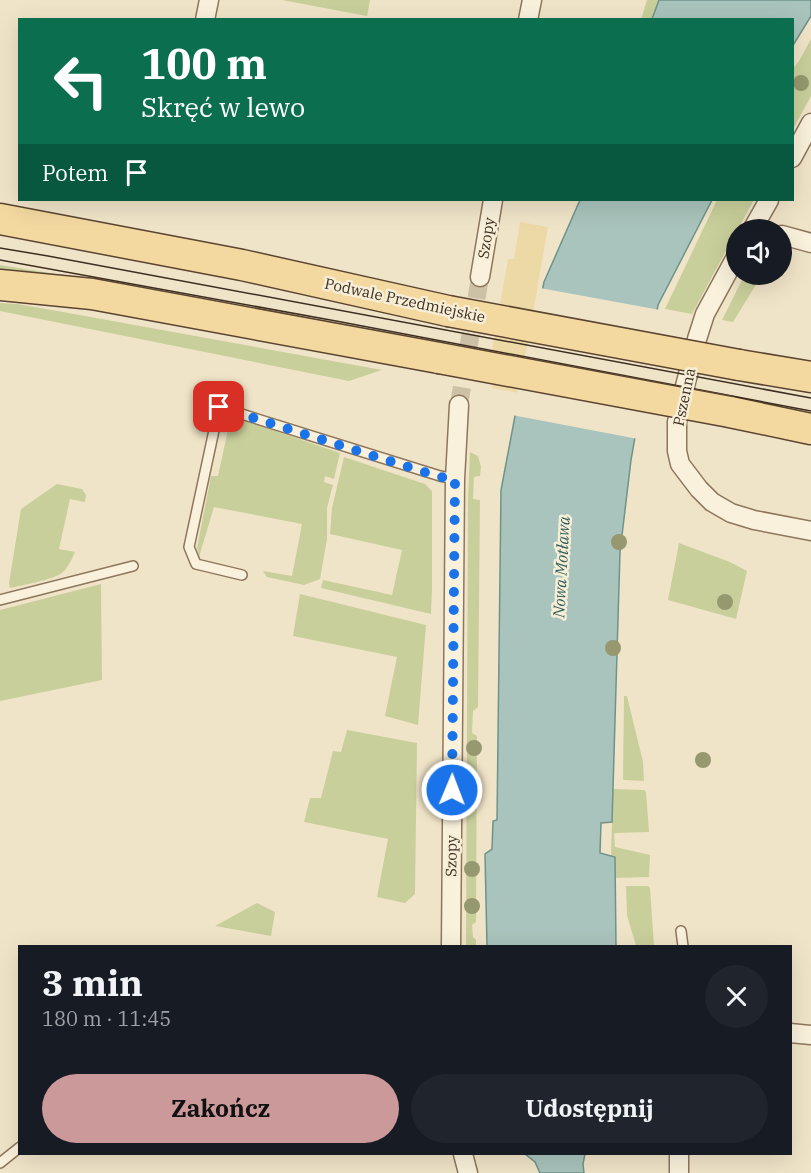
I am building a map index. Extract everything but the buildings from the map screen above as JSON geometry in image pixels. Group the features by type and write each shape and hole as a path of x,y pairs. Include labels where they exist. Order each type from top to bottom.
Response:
{"main road":[{"name":"Podwale Przedmiejskie","path":"0,219 242,265 448,311 811,377"},
{"path":"0,285 92,294 811,429"}],"street":[{"path":"205,18 209,0"},
{"path":"528,18 532,0"},
{"path":"794,154 811,123"},
{"name":"Szopy","path":"480,277 493,201"},
{"path":"760,219 769,201"},
{"path":"792,238 811,243"},
{"name":"Pszenna","path":"726,275 705,314 684,390 677,422 677,451 680,464 712,502 731,513 811,531"},
{"name":"Szopy","path":"451,945 455,479 459,405"},
{"path":"792,1033 811,1035"},
{"path":"463,1155 468,1173"},
{"path":"679,1155 679,1173"}],"lane":[{"path":"242,575 196,564 189,547 219,407 440,477 455,479"},
{"path":"0,600 133,566"},
{"path":"681,931 683,945"},
{"path":"0,1163 18,1149"}],"green space":[{"path":"282,0 370,0 367,16"},
{"path":"647,0 659,0 652,18 642,18"},
{"path":"811,39 811,96 794,127 794,67"},
{"path":"717,201 753,201 744,219 726,219 726,251 692,314 665,309"},
{"path":"0,265 69,276 74,282 0,275"},
{"path":"740,285 756,285 733,322 722,320"},
{"path":"0,303 63,312 382,370 349,381 0,311"},
{"path":"231,416 340,453 334,479 325,476 324,482 333,485 327,508 327,539 320,579 304,585 267,577 263,571 292,576 302,524 214,507 199,557 197,548 211,476 218,476"},
{"path":"470,452 478,456 481,467 480,476 474,477 473,499 480,500 478,707 473,711 472,733 477,736 476,922 472,925 476,945 466,945"},
{"path":"344,457 425,484 432,491 431,614 321,588 323,580 392,595 402,550 330,534 332,508"},
{"path":"57,484 82,489 86,495 85,502 70,499 59,549 75,552 74,555 66,569 57,576 10,588 21,509"},
{"path":"679,543 730,562 747,571 736,619 668,600"},
{"path":"101,584 102,680 0,701 0,610"},
{"path":"300,594 426,625 418,725 385,716 397,657 293,636"},
{"path":"624,696 627,696 643,762 644,781 623,779"},
{"path":"347,730 417,743 415,894 405,903 377,897 388,839 304,822 310,798 321,798 333,751 341,752"},
{"path":"613,789 644,790 646,792 649,832 615,833 614,835 615,847 650,855 649,877 615,878 615,857 611,856"},
{"path":"626,886 648,886 654,945 636,945 627,915"},
{"path":"257,903 275,912 271,936 215,926"}],"sand":[{"path":"520,222 548,227 519,393 492,388 496,363 490,362 508,259 514,259"}],"water":[{"path":"659,0 811,0 811,16 794,44 794,18 652,18"},
{"name":"Nowa Motława","path":"580,201 711,201 658,305 631,460 620,552 612,822 601,823 600,853 615,857 616,945 487,945 485,854 492,849 493,821 497,820 501,490 544,282"},
{"path":"526,1155 585,1155 584,1173 540,1173 535,1162"}],"pier":[{"path":"540,288 660,310 638,439 512,415"}],"tunnel":[{"path":"459,405 480,277"}],"tram line":[{"path":"0,248 811,398"},
{"path":"0,260 811,411"}],"route":[{"path":"219,407 440,477 455,479 452,790"}]}
